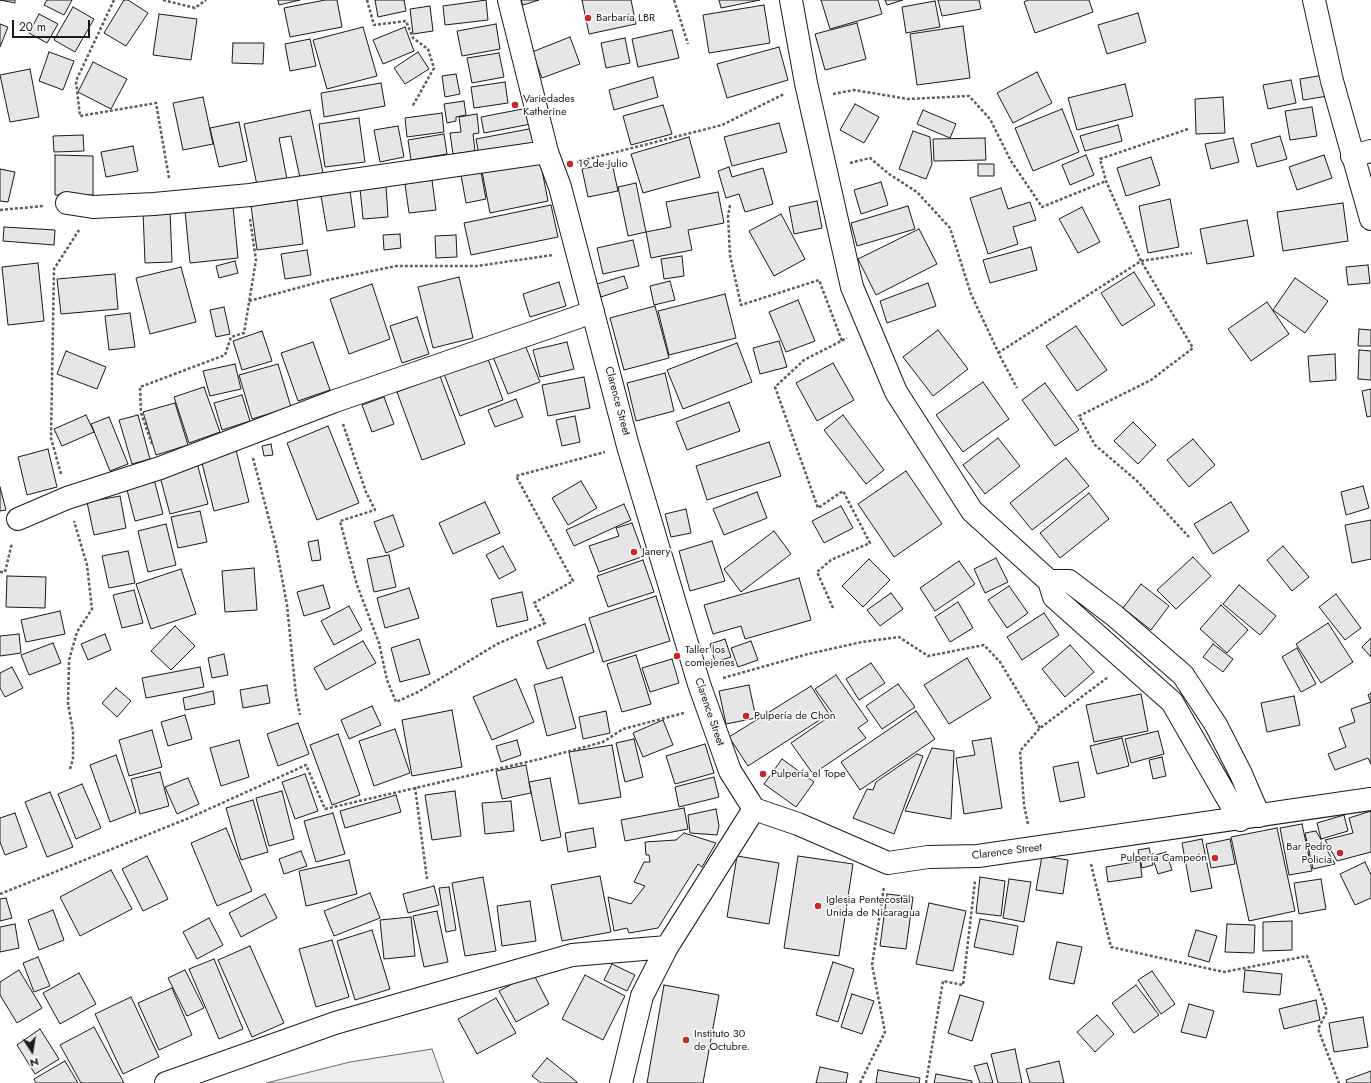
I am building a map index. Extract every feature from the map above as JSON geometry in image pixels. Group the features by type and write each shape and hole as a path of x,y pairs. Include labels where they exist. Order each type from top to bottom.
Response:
{"street":[{"name":"Clarence Street","path":"509,0 548,152 560,187 628,446 701,690 730,771 754,809"},
{"path":"791,0 807,91 826,168 852,287 896,392 972,511 1049,581 1054,598 1172,702 1250,818"},
{"path":"1314,0 1332,81 1362,153 1371,219"},
{"path":"67,203 93,207 154,204 250,195 548,152"},
{"path":"18,519 67,498 160,468 336,401 593,312"},
{"path":"1049,581 1069,581 1115,616 1183,675 1216,725 1241,774 1250,818"},
{"name":"Clarence Street","path":"888,863 928,858 978,856 1034,849 1371,799"},
{"path":"620,1083 642,996 667,947 754,809 798,824 888,863"},
{"path":"166,1083 335,1023 572,954 667,947"}],"path":[{"path":"114,0 76,80 80,116 156,103 170,184 148,193 154,204"},
{"path":"163,0 195,8 206,0"},
{"path":"367,0 374,25 406,21 413,38 428,49 434,68 412,107"},
{"path":"674,0 688,44"},
{"path":"560,187 574,163 722,125 807,91 854,90 908,99 969,96 990,119 1011,160 1042,207 1106,181"},
{"path":"1188,129 1100,159 1106,181 1141,261 1193,348 1151,380 1079,416 1095,445 1138,481 1189,538"},
{"path":"826,168 870,158 889,174 917,192 950,228 971,294 998,353 1017,388"},
{"path":"160,468 141,413 140,387 225,355 231,337 244,333 256,260 249,211 250,195"},
{"path":"0,210 67,203"},
{"path":"730,205 728,216 730,255 741,305 819,280 842,341"},
{"path":"249,301 323,281 396,266 477,266 577,251"},
{"path":"998,353 1141,261 1192,253"},
{"path":"833,608 817,572 831,560 870,543 843,491 818,508 775,387 804,360 869,327"},
{"path":"336,401 366,492 375,510 340,521 357,585 379,643 387,680 396,702 418,692 497,644 545,623 534,603 573,581 516,476 628,446"},
{"path":"247,434 276,546 286,605 296,695 300,715"},
{"path":"0,572 5,572 18,519"},
{"path":"0,894 189,818 306,765 325,809 540,759 603,742 623,728 697,710 701,690 808,654 862,642 899,637 928,656 984,645 1000,662 1040,728"},
{"path":"1034,849 1024,805 1020,751 1040,728 1127,662"},
{"path":"415,787 427,879"},
{"path":"1086,842 1111,947 1224,972 1307,956 1327,1011 1318,1029 1339,1083"},
{"path":"926,1083 943,981 963,985 978,856"},
{"path":"860,1083 885,1032 872,965 888,863"}],"shaded area":[{"path":"432,1049 444,1083 266,1083 350,1062"}],"building":[{"path":"0,0 15,0 15,3"},
{"path":"47,0 72,0 64,15 44,5"},
{"path":"124,0 128,0 148,13 126,46 104,33"},
{"path":"278,0 300,0 279,5"},
{"path":"325,0 337,0 342,27 290,37 284,8"},
{"path":"375,0 404,0 406,11 378,17"},
{"path":"486,0 488,20 445,25 443,6"},
{"path":"521,0 539,0 523,5"},
{"path":"582,0 631,0 636,24 589,34"},
{"path":"719,0 760,0 721,8"},
{"path":"821,0 878,0 882,14 830,29"},
{"path":"885,0 903,0 887,5"},
{"path":"938,0 979,0 981,9 942,16"},
{"path":"1028,0 1089,0 1093,12 1035,33 1024,2"},
{"path":"935,1 940,27 906,33 902,7"},
{"path":"764,5 770,43 709,53 703,15"},
{"path":"430,6 433,31 413,34 410,9"},
{"path":"73,7 94,19 75,52 54,40"},
{"path":"1138,13 1146,42 1107,54 1098,25"},
{"path":"39,14 58,24 47,43 29,33"},
{"path":"159,14 197,19 191,60 153,55"},
{"path":"857,23 866,59 825,70 815,34"},
{"path":"0,24 8,27 0,47"},
{"path":"496,24 500,49 462,56 457,31"},
{"path":"963,26 970,78 917,85 910,34"},
{"path":"363,27 377,76 327,89 313,40"},
{"path":"405,27 414,51 383,64 373,40"},
{"path":"672,30 679,58 638,67 632,39"},
{"path":"570,37 580,64 542,78 532,52"},
{"path":"625,38 630,63 606,68 601,43"},
{"path":"310,39 316,66 290,71 285,44"},
{"path":"233,43 264,43 263,64 232,63"},
{"path":"779,47 788,80 727,98 717,64"},
{"path":"49,52 74,61 63,90 39,81"},
{"path":"418,52 429,69 405,84 394,68"},
{"path":"499,53 504,77 472,83 467,58"},
{"path":"93,62 127,79 111,109 78,92"},
{"path":"30,69 39,117 10,122 0,75"},
{"path":"1037,72 1052,103 1013,123 997,93"},
{"path":"456,74 460,94 445,97 442,76"},
{"path":"1324,75 1328,96 1303,100 1300,79"},
{"path":"653,77 658,97 614,110 609,90"},
{"path":"1291,80 1296,103 1268,109 1263,85"},
{"path":"505,82 508,103 474,108 471,87"},
{"path":"381,83 385,106 324,117 321,93"},
{"path":"1125,84 1133,116 1077,130 1068,98"},
{"path":"203,97 213,144 183,150 173,103"},
{"path":"1223,97 1225,133 1196,134 1195,99"},
{"path":"464,101 466,115 456,117 456,121 447,123 444,104"},
{"path":"855,104 879,117 864,143 840,130"},
{"path":"663,105 672,134 631,145 623,116"},
{"path":"533,107 536,123 484,133 481,117"},
{"path":"1312,107 1317,136 1290,140 1285,111"},
{"path":"1062,109 1079,152 1033,171 1015,128"},
{"path":"310,110 323,173 300,178 291,136 279,138 287,179 257,185 244,124"},
{"path":"923,110 956,124 950,138 917,124"},
{"path":"442,113 444,132 407,137 405,118"},
{"path":"477,114 479,133 473,134 475,151 453,154 450,133 461,132 459,117"},
{"path":"359,118 365,162 325,167 319,124"},
{"path":"239,122 247,161 219,167 210,128"},
{"path":"779,123 787,152 732,166 724,137"},
{"path":"1118,125 1122,141 1085,151 1080,136"},
{"path":"398,126 404,157 380,162 374,130"},
{"path":"534,128 537,144 479,155 476,139"},
{"path":"913,131 930,137 932,164 926,179 899,169"},
{"path":"444,134 447,154 411,160 408,140"},
{"path":"83,135 84,151 54,152 53,136"},
{"path":"1280,136 1287,159 1257,167 1251,144"},
{"path":"689,137 700,177 643,193 631,154"},
{"path":"985,138 986,160 934,161 933,139"},
{"path":"1233,138 1239,162 1211,169 1205,144"},
{"path":"133,146 138,171 106,177 101,152"},
{"path":"55,155 93,156 93,195 55,195"},
{"path":"1086,155 1094,175 1070,185 1062,165"},
{"path":"1324,155 1332,178 1297,190 1289,167"},
{"path":"1151,157 1160,185 1126,196 1117,168"},
{"path":"540,160 548,201 490,213 482,171"},
{"path":"612,163 618,191 588,197 582,169"},
{"path":"978,164 994,164 994,176 978,176"},
{"path":"729,167 732,177 763,168 773,204 745,212 739,194 726,198 718,171"},
{"path":"0,169 15,172 8,202 0,201"},
{"path":"481,172 486,199 466,203 461,175"},
{"path":"432,180 436,210 409,213 405,184"},
{"path":"881,182 888,205 861,214 854,190"},
{"path":"636,183 646,232 628,236 618,187"},
{"path":"386,186 388,217 363,219 360,188"},
{"path":"1001,188 1008,209 1030,202 1036,220 1013,227 1018,244 988,254 970,198"},
{"path":"350,191 355,227 327,231 321,196"},
{"path":"718,192 724,223 688,230 692,250 651,258 646,232 671,227 666,202"},
{"path":"1170,199 1179,247 1148,253 1139,206"},
{"path":"297,200 303,244 257,250 251,206"},
{"path":"817,201 822,228 794,234 789,207"},
{"path":"1343,203 1348,241 1283,251 1277,212"},
{"path":"551,205 558,237 471,255 464,223"},
{"path":"233,206 238,258 190,263 185,211"},
{"path":"908,206 915,229 857,246 851,223"},
{"path":"1082,207 1100,242 1078,253 1059,219"},
{"path":"143,211 170,211 172,262 145,263"},
{"path":"781,214 805,259 774,276 749,231"},
{"path":"1247,220 1254,256 1207,264 1200,229"},
{"path":"4,227 55,230 54,245 3,241"},
{"path":"919,229 937,264 876,295 858,259"},
{"path":"400,234 401,248 384,250 383,235"},
{"path":"456,235 457,257 436,258 435,236"},
{"path":"633,240 639,266 603,274 597,248"},
{"path":"1031,247 1037,270 990,283 983,260"},
{"path":"307,250 311,275 285,279 281,254"},
{"path":"682,256 684,276 664,279 661,259"},
{"path":"235,261 238,273 219,278 216,266"},
{"path":"38,263 44,321 8,325 2,267"},
{"path":"1368,265 1370,283 1348,285 1346,267"},
{"path":"181,267 196,322 150,334 136,278"},
{"path":"1134,272 1155,305 1122,326 1101,293"},
{"path":"115,274 118,309 61,314 57,279"},
{"path":"624,276 628,288 601,297 597,284"},
{"path":"459,277 473,338 433,348 418,287"},
{"path":"1295,278 1328,301 1305,333 1273,310"},
{"path":"670,281 675,300 654,305 650,286"},
{"path":"559,282 566,306 530,317 523,294"},
{"path":"928,283 936,306 887,323 880,301"},
{"path":"372,284 390,339 349,354 330,299"},
{"path":"725,294 736,338 669,355 658,311"},
{"path":"798,300 815,341 786,352 769,312"},
{"path":"1267,302 1289,334 1251,361 1228,329"},
{"path":"655,306 669,358 624,370 610,318"},
{"path":"224,307 230,334 216,337 210,310"},
{"path":"130,313 135,347 109,350 105,316"},
{"path":"417,317 429,354 402,363 390,326"},
{"path":"1076,326 1107,370 1077,391 1046,346"},
{"path":"1359,329 1371,330 1371,346 1358,346"},
{"path":"938,330 968,369 933,396 903,357"},
{"path":"262,331 272,361 242,370 233,341"},
{"path":"779,341 787,367 760,374 753,348"},
{"path":"313,342 330,390 298,401 281,353"},
{"path":"567,342 574,369 540,377 533,350"},
{"path":"737,343 752,382 683,409 667,370"},
{"path":"525,345 540,382 508,394 493,357"},
{"path":"1359,350 1371,351 1371,380 1358,379"},
{"path":"66,351 106,367 97,389 57,374"},
{"path":"1335,354 1336,380 1310,382 1308,356"},
{"path":"488,359 503,400 460,416 444,374"},
{"path":"833,363 854,400 817,421 796,383"},
{"path":"235,364 241,389 210,396 203,371"},
{"path":"278,364 291,407 252,419 239,375"},
{"path":"665,373 674,411 636,421 627,383"},
{"path":"440,376 465,444 422,460 397,392"},
{"path":"584,377 590,408 548,416 542,385"},
{"path":"983,382 1009,419 963,452 936,415"},
{"path":"1045,383 1079,430 1055,446 1022,400"},
{"path":"204,387 220,432 189,443 174,397"},
{"path":"1371,389 1371,416 1367,417 1362,391"},
{"path":"242,395 250,421 222,430 214,403"},
{"path":"384,397 394,424 372,432 362,405"},
{"path":"516,399 523,417 495,427 488,410"},
{"path":"729,402 740,431 687,450 676,422"},
{"path":"175,403 188,445 156,455 143,412"},
{"path":"86,415 94,432 62,446 54,429"},
{"path":"138,415 150,459 132,464 119,420"},
{"path":"843,415 884,470 866,484 824,430"},
{"path":"575,416 580,442 562,446 556,420"},
{"path":"109,417 128,464 110,471 91,424"},
{"path":"1133,422 1156,445 1138,464 1114,441"},
{"path":"328,426 359,503 317,520 287,443"},
{"path":"998,438 1020,466 985,494 963,465"},
{"path":"1193,439 1215,465 1189,487 1167,460"},
{"path":"769,442 781,476 707,500 696,466"},
{"path":"271,444 273,455 264,456 262,446"},
{"path":"48,449 57,487 27,495 18,457"},
{"path":"236,450 249,502 214,511 201,459"},
{"path":"1066,458 1089,486 1032,530 1010,503"},
{"path":"197,463 208,504 170,514 159,473"},
{"path":"906,471 942,524 894,557 858,504"},
{"path":"154,479 163,514 135,521 126,486"},
{"path":"581,481 597,508 568,525 552,498"},
{"path":"1363,486 1369,508 1346,515 1341,492"},
{"path":"0,487 6,510 0,511"},
{"path":"757,492 767,518 724,535 713,509"},
{"path":"1089,493 1109,519 1060,558 1040,533"},
{"path":"120,496 126,528 94,535 87,502"},
{"path":"485,502 500,533 453,554 439,523"},
{"path":"1231,502 1249,531 1213,554 1194,524"},
{"path":"624,504 631,520 574,546 566,530"},
{"path":"841,506 853,528 824,543 812,521"},
{"path":"686,509 691,533 671,537 665,514"},
{"path":"200,511 207,542 178,548 171,517"},
{"path":"393,515 404,546 386,553 374,522"},
{"path":"1371,520 1371,559 1352,563 1345,525"},
{"path":"632,523 644,556 599,572 589,546 619,536 616,528"},
{"path":"166,524 176,565 148,572 138,531"},
{"path":"774,531 791,554 741,592 724,569"},
{"path":"318,540 321,560 312,561 308,542"},
{"path":"712,541 725,581 690,591 679,551"},
{"path":"503,546 516,570 499,579 486,555"},
{"path":"1283,546 1309,577 1292,591 1267,560"},
{"path":"128,551 135,583 109,588 102,556"},
{"path":"389,555 396,587 374,592 367,559"},
{"path":"1193,557 1211,576 1176,609 1157,590"},
{"path":"996,558 1008,582 985,593 974,569"},
{"path":"869,559 890,580 863,607 842,586"},
{"path":"643,560 654,592 608,607 597,576"},
{"path":"959,561 975,584 935,611 920,588"},
{"path":"254,568 257,610 225,612 222,571"},
{"path":"181,569 196,614 151,629 136,584"},
{"path":"7,576 46,577 45,608 6,607"},
{"path":"799,578 811,620 745,639 741,626 713,634 704,605"},
{"path":"1141,584 1169,606 1151,630 1123,608"},
{"path":"323,585 330,608 304,616 297,592"},
{"path":"1239,585 1276,616 1260,635 1223,604"},
{"path":"1009,586 1028,613 1007,628 988,600"},
{"path":"409,588 419,618 385,628 377,598"},
{"path":"134,590 143,623 122,628 113,595"},
{"path":"522,592 528,620 497,627 491,599"},
{"path":"891,593 903,609 880,626 867,610"},
{"path":"1336,594 1361,628 1345,640 1319,607"},
{"path":"656,596 670,641 603,662 589,618"},
{"path":"958,602 973,628 950,642 935,617"},
{"path":"1221,605 1248,630 1227,653 1200,629"},
{"path":"349,606 362,630 334,645 321,621"},
{"path":"60,611 65,634 26,642 21,620"},
{"path":"1044,613 1059,635 1022,660 1007,637"},
{"path":"1328,623 1353,662 1321,683 1296,644"},
{"path":"585,624 594,652 547,669 537,641"},
{"path":"175,626 195,646 171,670 151,651"},
{"path":"19,634 21,653 0,656 0,636"},
{"path":"105,634 111,650 88,660 81,644"},
{"path":"1371,638 1371,657 1362,647"},
{"path":"419,639 430,674 400,682 391,648"},
{"path":"725,639 731,657 715,662 710,644"},
{"path":"363,641 376,663 326,690 314,668"},
{"path":"751,641 758,660 738,667 731,648"},
{"path":"53,643 61,663 29,675 21,655"},
{"path":"1213,644 1233,659 1223,672 1203,657"},
{"path":"1070,645 1094,672 1065,697 1042,669"},
{"path":"1297,648 1316,684 1301,692 1282,657"},
{"path":"224,654 228,675 212,678 208,658"},
{"path":"636,655 651,704 622,712 607,664"},
{"path":"967,658 991,698 949,724 924,685"},
{"path":"672,659 679,683 650,692 642,668"},
{"path":"871,663 885,683 859,700 846,679"},
{"path":"12,667 23,688 5,697 0,688 0,673"},
{"path":"200,667 204,687 146,698 142,678"},
{"path":"836,675 868,721 858,728 866,738 813,774 791,743 833,714 815,689"},
{"path":"562,677 576,728 547,736 534,685"},
{"path":"516,679 534,722 492,740 473,697"},
{"path":"898,684 915,707 882,729 866,706"},
{"path":"267,685 270,703 243,708 240,690"},
{"path":"749,685 756,718 726,724 719,691"},
{"path":"811,686 829,714 748,766 729,737"},
{"path":"116,688 131,701 117,717 102,703"},
{"path":"213,691 215,704 185,710 183,698"},
{"path":"1371,693 1371,702 1368,695"},
{"path":"1141,694 1148,731 1094,742 1086,705"},
{"path":"1294,696 1300,725 1267,732 1261,703"},
{"path":"1371,702 1371,764 1368,758 1335,770 1328,754 1346,747 1339,728 1355,722 1351,709"},
{"path":"372,706 381,725 349,739 341,720"},
{"path":"452,710 462,767 412,776 402,720"},
{"path":"606,711 610,733 583,739 579,717"},
{"path":"916,711 935,739 860,790 841,762"},
{"path":"185,715 192,739 168,746 161,722"},
{"path":"663,720 673,745 643,757 633,733"},
{"path":"298,723 309,754 278,766 267,734"},
{"path":"395,729 410,773 374,786 359,741"},
{"path":"152,730 162,767 129,776 119,740"},
{"path":"1158,731 1164,754 1131,763 1125,739"},
{"path":"338,734 360,795 332,805 310,745"},
{"path":"991,738 1002,808 964,814 956,758 975,755 972,741"},
{"path":"1122,738 1129,766 1097,774 1090,746"},
{"path":"634,739 643,777 625,782 616,743"},
{"path":"239,740 249,777 221,786 210,748"},
{"path":"517,740 521,755 501,762 496,746"},
{"path":"705,744 714,773 675,784 666,756"},
{"path":"612,745 621,797 579,804 569,752"},
{"path":"932,748 954,751 951,819 905,811"},
{"path":"917,754 923,756 894,834 853,818 867,789 873,790 876,782"},
{"path":"116,755 136,812 110,822 90,765"},
{"path":"1162,757 1166,776 1153,779 1149,760"},
{"path":"782,759 814,782 796,807 764,784"},
{"path":"1078,762 1085,797 1060,802 1053,767"},
{"path":"526,765 531,793 502,799 496,771"},
{"path":"160,772 169,806 140,814 131,779"},
{"path":"305,774 318,811 295,819 282,782"},
{"path":"714,777 719,797 679,807 675,787"},
{"path":"188,778 199,804 177,814 165,787"},
{"path":"550,778 561,837 541,841 529,782"},
{"path":"82,784 101,828 76,839 58,794"},
{"path":"282,791 294,839 269,846 256,798"},
{"path":"455,791 461,836 432,840 425,795"},
{"path":"50,792 73,847 47,857 25,802"},
{"path":"396,795 401,812 345,828 340,811"},
{"path":"253,800 268,852 241,860 226,808"},
{"path":"511,801 514,831 485,834 482,803"},
{"path":"684,808 688,829 625,841 621,820"},
{"path":"716,809 719,826 717,835 690,833 688,815"},
{"path":"1371,811 1371,852 1337,861 1325,840 1353,833 1349,818"},
{"path":"15,813 27,847 5,855 0,842 0,818"},
{"path":"333,813 345,854 316,862 304,821"},
{"path":"1344,815 1348,831 1321,839 1317,823"},
{"path":"1302,824 1312,871 1289,875 1280,828"},
{"path":"226,828 252,891 217,906 191,843"},
{"path":"593,828 596,847 568,852 565,833"},
{"path":"1277,828 1295,911 1249,921 1231,837"},
{"path":"1316,831 1335,864 1313,869 1305,833"},
{"path":"684,833 716,843 702,867 698,864 658,928 629,933 627,928 614,931 608,897 631,904 645,886 634,882 644,862 650,862 649,855 646,855 645,842 676,840"},
{"path":"1202,839 1212,888 1191,892 1182,843"},
{"path":"1230,839 1235,864 1211,868 1206,844"},
{"path":"1149,848 1153,865 1142,868 1138,850"},
{"path":"301,851 307,866 284,874 279,859"},
{"path":"1166,852 1172,870 1158,874 1152,856"},
{"path":"147,856 168,899 143,911 122,869"},
{"path":"737,856 779,863 769,924 727,917"},
{"name":"Iglesia Pentecostal Unida de Nicaragua","path":"798,856 853,864 839,956 784,948"},
{"path":"1042,856 1068,860 1063,894 1036,890"},
{"path":"349,860 357,894 306,906 299,871"},
{"path":"1140,861 1142,877 1108,882 1106,867"},
{"path":"1365,862 1371,875 1371,898 1355,905 1340,874"},
{"path":"111,870 132,909 80,936 60,897"},
{"path":"600,876 611,932 562,941 551,885"},
{"path":"483,877 496,951 465,956 452,883"},
{"path":"980,877 1005,881 1001,916 976,913"},
{"path":"1009,879 1031,882 1024,922 1003,918"},
{"path":"1321,879 1326,909 1299,914 1294,883"},
{"path":"434,886 439,905 408,913 403,894"},
{"path":"449,887 456,930 446,932 439,888"},
{"path":"370,893 380,918 334,936 324,911"},
{"path":"265,894 277,918 241,937 229,913"},
{"path":"887,894 913,897 906,949 880,946"},
{"path":"6,898 12,918 0,921 0,899"},
{"path":"530,901 536,941 502,946 497,906"},
{"path":"929,903 966,911 953,971 916,964"},
{"path":"53,910 64,940 39,950 28,920"},
{"path":"437,911 448,962 424,967 413,916"},
{"path":"411,917 415,956 384,959 380,920"},
{"path":"209,918 223,945 197,959 183,932"},
{"path":"980,919 1018,926 1013,955 974,947"},
{"path":"1292,921 1292,950 1263,951 1263,922"},
{"path":"15,924 19,948 0,952 0,927"},
{"path":"1227,924 1255,925 1254,953 1225,952"},
{"path":"372,930 390,989 355,1000 337,941"},
{"path":"1196,930 1217,936 1209,962 1188,956"},
{"path":"332,940 349,997 316,1007 299,949"},
{"path":"1057,942 1082,947 1074,984 1049,979"},
{"path":"250,946 284,1023 252,1037 218,960"},
{"path":"38,957 50,986 34,992 23,963"},
{"path":"214,959 243,1029 219,1039 189,969"},
{"path":"833,962 854,969 838,1022 816,1015"},
{"path":"612,964 635,975 627,991 604,980"},
{"path":"19,970 42,1008 17,1023 0,995 0,982"},
{"path":"185,970 204,1008 187,1016 168,978"},
{"path":"1245,970 1282,974 1280,995 1243,992"},
{"path":"1152,971 1175,1004 1161,1014 1138,980"},
{"path":"79,973 96,1004 60,1024 43,993"},
{"path":"533,973 549,1004 516,1022 499,991"},
{"path":"585,975 625,996 603,1040 562,1019"},
{"name":"Instituto 30 de Octubre.","path":"664,985 719,995 703,1083 647,1083"},
{"path":"1136,985 1159,1015 1134,1033 1112,1003"},
{"path":"172,988 192,1035 159,1050 138,1003"},
{"path":"852,994 874,1001 862,1034 841,1027"},
{"path":"960,995 984,1002 972,1041 948,1033"},
{"path":"131,997 159,1057 123,1074 95,1014"},
{"path":"496,998 516,1033 477,1054 458,1019"},
{"path":"1316,1000 1320,1020 1284,1029 1279,1009"},
{"path":"1189,1004 1214,1011 1206,1038 1181,1032"},
{"path":"1097,1015 1114,1034 1095,1052 1077,1032"},
{"path":"1363,1017 1368,1047 1334,1052 1329,1023"},
{"path":"94,1027 124,1083 81,1083 60,1045"},
{"path":"40,1029 59,1059 35,1074 17,1045"},
{"path":"1015,1049 1022,1083 998,1083 991,1054"},
{"path":"547,1058 577,1083 541,1083 532,1076"},
{"path":"65,1061 78,1083 36,1083 34,1079"},
{"path":"1059,1061 1064,1083 1030,1083 1026,1069"},
{"path":"987,1063 993,1083 980,1083 974,1066"},
{"path":"820,1067 848,1073 846,1083 816,1083"},
{"path":"878,1070 920,1078 919,1083 876,1083"},
{"path":"1371,1071 1371,1083 1347,1083 1346,1080"},
{"path":"936,1074 972,1081 972,1083 934,1083"}],"place":[{"name":"Barbaría LBR","path":"588,18"},
{"name":"Variedades Katherine","path":"515,105"},
{"name":"19 de Julio","path":"570,164"},
{"name":"Janery","path":"634,552"},
{"name":"Taller los comejenes","path":"677,656"},
{"name":"Pulpería de Chon","path":"746,716"},
{"name":"Pulpería el Tope","path":"763,774"},
{"name":"Bar Pedro Policia","path":"1340,853"},
{"name":"Pulpería Campeón","path":"1215,858"},
{"name":"Iglesia Pentecostal Unida de Nicaragua","path":"818,906"},
{"name":"Instituto 30 de Octubre.","path":"686,1040"}]}
